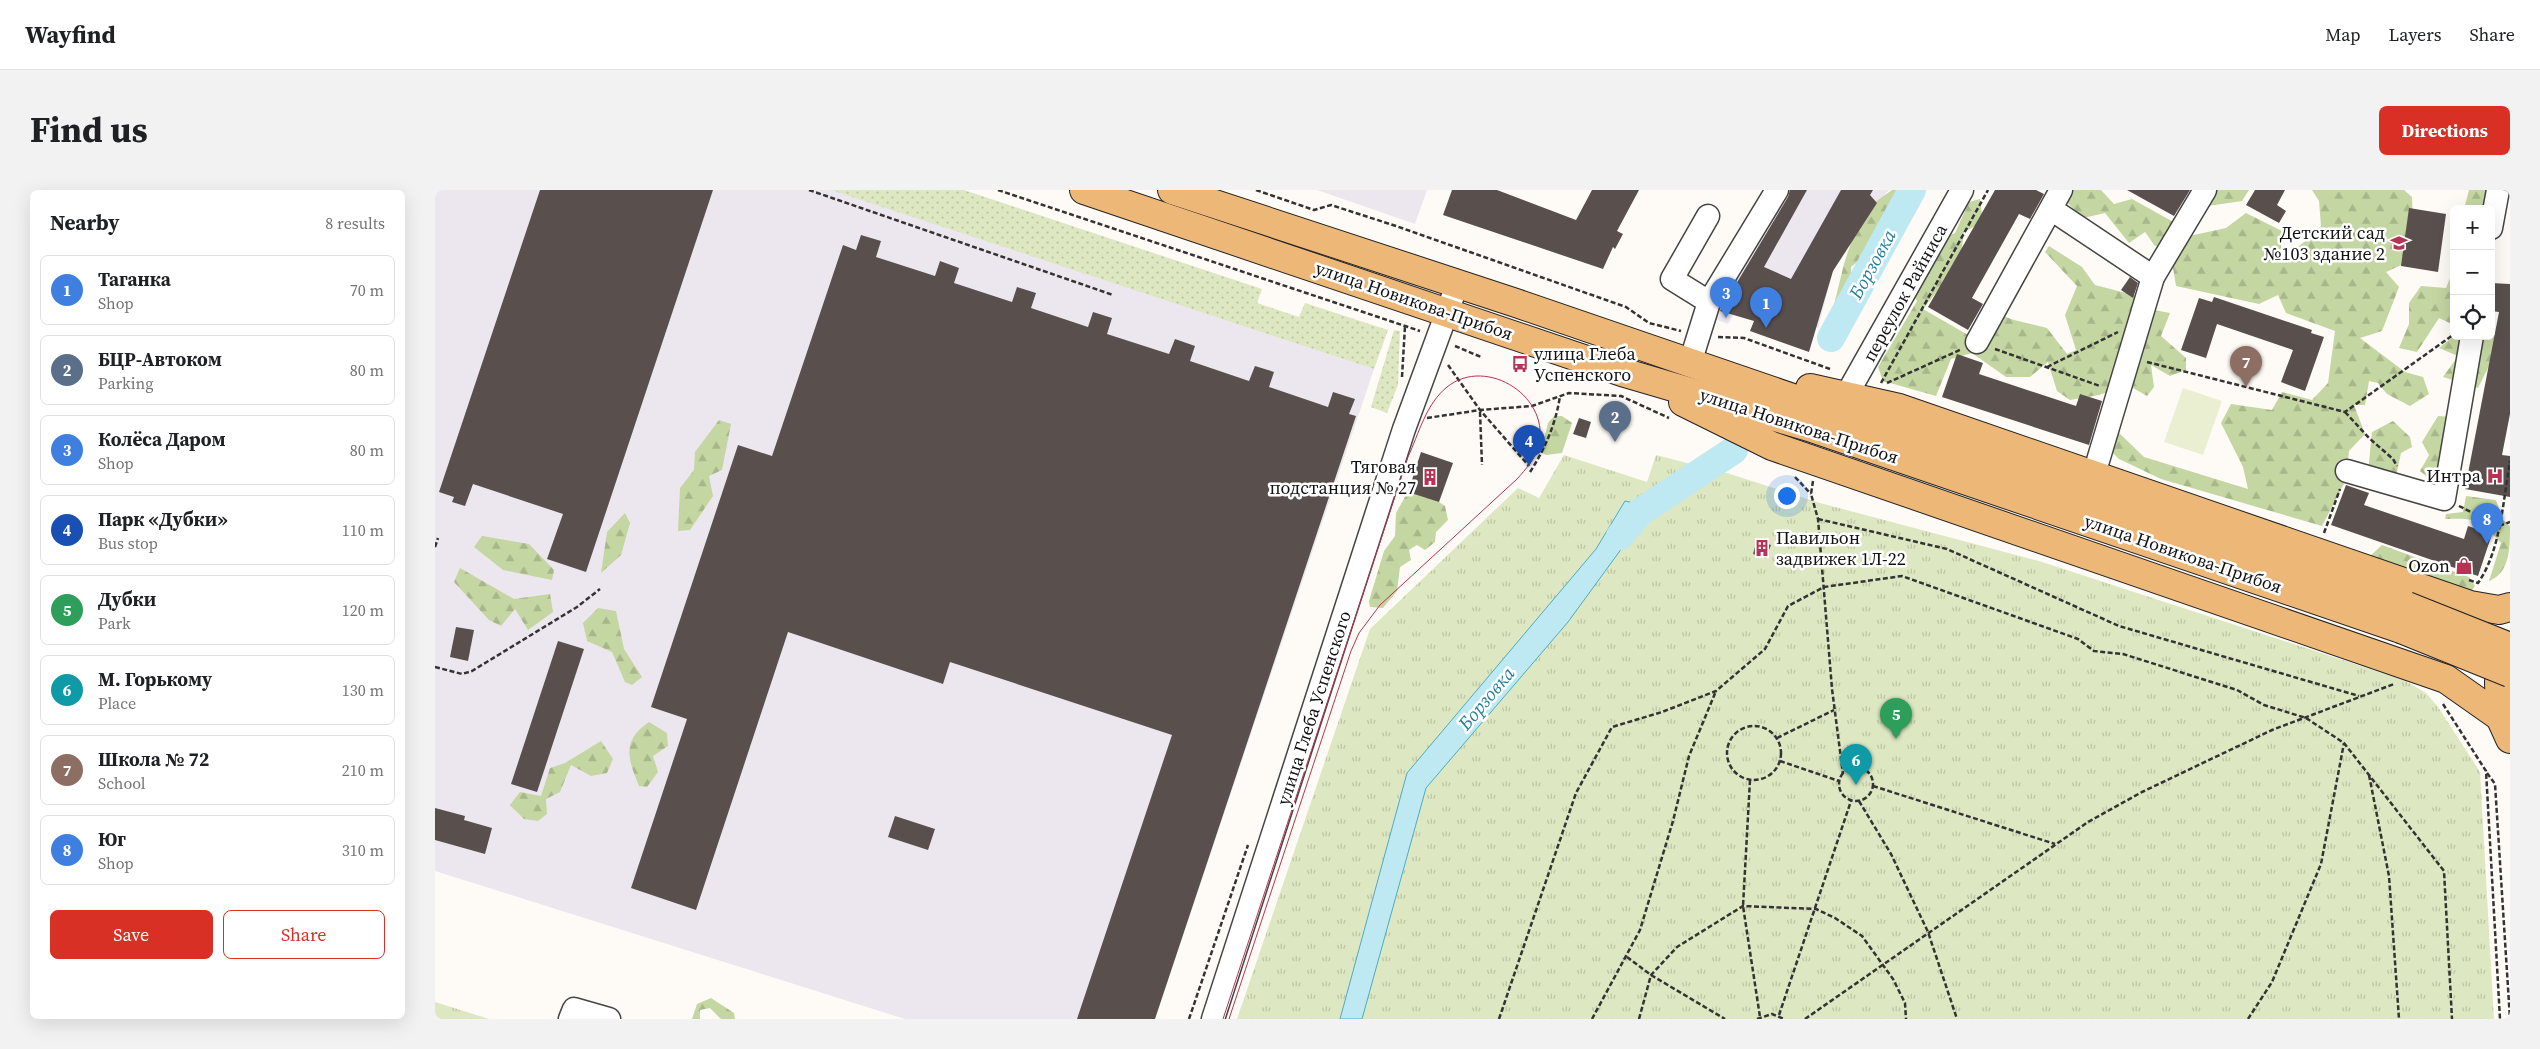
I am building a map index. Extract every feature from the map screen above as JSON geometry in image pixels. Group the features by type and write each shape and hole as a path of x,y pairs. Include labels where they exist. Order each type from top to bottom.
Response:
{"main road":[{"name":"улица Новикова-Прибоя","path":"1084,190 1622,372 1809,427 2404,617 2510,647"},
{"name":"улица Новикова-Прибоя","path":"1172,190 1700,366 2244,553 2404,617 2510,673"},
{"path":"1700,366 1899,408 2470,604 2499,610 2510,607"},
{"path":"1622,372 1772,446 2446,679 2505,728"},
{"path":"2505,728 2499,682 2510,634"}],"street":[{"path":"1700,366 1709,302 1777,190"},
{"name":"переулок Райниса","path":"1846,396 1962,190"},
{"path":"2094,474 2153,277 2205,190"},
{"path":"2495,206 2498,190"},
{"path":"1977,342 2056,199 2153,277"},
{"path":"1708,216 1672,279 1709,302"},
{"name":"улица Глеба Успенского","path":"1213,1019 1404,429 1457,285"},
{"path":"2347,471 2444,499 2471,340"},
{"path":"570,1019 574,1009 609,1019"}],"path":[{"path":"809,190 1113,295"},
{"path":"998,190 1405,326"},
{"path":"1988,190 1879,386 1977,342 2118,392"},
{"path":"2047,367 2139,322"},
{"path":"2345,412 2450,337"},
{"path":"2142,368 2148,362 2345,412 2369,438 2393,459 2410,489"},
{"path":"1447,364 1480,410 1529,466"},
{"path":"1529,472 1539,457 1558,412 1560,396"},
{"path":"1480,410 1482,465"},
{"path":"2478,583 2487,570 2499,526 2510,461"},
{"path":"2323,536 2347,471"},
{"path":"1814,474 1811,494 1818,519 1834,710 1843,774"},
{"path":"1793,476 1811,494"},
{"path":"2444,499 2499,526 2510,522"},
{"path":"1818,519 1947,549 2119,626 2360,697"},
{"path":"435,547 438,538"},
{"path":"1499,1019 1576,793 1612,727 1663,712 1716,691 1765,649 1787,606 1824,586 1902,576 2079,639 2094,651 2123,654 2237,690 2265,705 2306,718 2344,743 2444,871 2452,1019"},
{"path":"435,667 461,674 472,671 577,607 600,588"},
{"path":"1805,1019 1883,962 2088,822 2142,792 2272,730 2395,683"},
{"path":"1592,1019 1627,958 1640,930 1659,869 1689,756 1716,691"},
{"path":"2440,700 2495,784 2509,1019"},
{"path":"1777,738 1834,710"},
{"path":"1751,726 1767,729 1777,738 1782,750 1780,761 1773,773 1765,778 1750,780 1738,775 1731,768 1727,750 1730,740 1742,728 1751,726"},
{"path":"2248,1019 2272,982 2321,864 2344,743"},
{"path":"1780,761 1839,781"},
{"path":"1852,768 1862,768 1871,776 1873,786 1869,796 1859,801 1851,801 1842,794 1839,781 1843,774 1852,768"},
{"path":"2486,771 2500,1019"},
{"path":"2369,774 2389,876 2399,1019"},
{"path":"1750,780 1743,906 1759,1018 1772,1014 1785,1019"},
{"path":"1873,786 2055,844"},
{"path":"1779,1016 1851,801"},
{"path":"1859,801 1891,854 1927,932 1957,1019"},
{"path":"1639,1019 1651,975 1677,947 1743,906 1816,910 1835,918 1862,936 1883,962 1905,1003 1907,1019"},
{"path":"1627,958 1651,975 1725,1019"}],"shaded area":[{"path":"435,190 837,190 1374,369 1155,1019 905,1019 435,871"},
{"path":"1317,190 1427,190 1415,224"},
{"path":"1788,190 1889,190 1877,203 1833,271 1818,328 1743,300 1728,324 1712,318"}],"green space":[{"path":"831,190 964,190 1262,289 1257,303 1299,317 1305,303 1388,330 1374,369"},
{"path":"1892,190 1915,190 1909,205 1885,212 1861,259 1851,267 1853,314 1842,337 1829,325 1844,264 1861,212"},
{"path":"2054,190 2101,190 2114,204 2132,199 2177,224 2165,245 2155,246 2145,232 2129,243 2105,213 2083,218"},
{"path":"2200,190 2249,190 2242,201 2208,206"},
{"path":"2312,190 2404,190 2412,197 2414,246 2408,262 2386,272 2399,287 2382,331 2360,338 2405,372 2423,377 2429,394 2410,406 2387,394 2378,383 2369,381 2365,405 2354,405 2365,434 2349,451 2346,480 2322,526 2161,479 2119,459 2107,447 2115,429 2144,457 2248,489 2243,467 2221,423 2231,404 2272,410 2282,392 2312,400 2328,383 2335,331 2286,313 2278,295 2259,304 2176,286 2172,262 2189,236 2226,228 2246,213 2282,231 2281,247 2293,252 2321,226 2319,201"},
{"path":"2469,190 2490,190 2488,205 2465,205"},
{"path":"1980,199 1983,222 1964,232 1960,262 1923,309 1968,335 1987,310 2014,320 2047,328 2067,354 2076,350 2065,315 2077,286 2045,252 2049,246 2082,267 2095,285 2141,297 2137,307 2170,313 2161,336 2186,358 2186,370 2170,376 2151,365 2154,387 2147,396 2128,385 2099,395 2070,400 2057,391 2048,362 2030,377 2006,377 1972,353 1951,359 1936,396 1883,381 1878,367 1917,301 1905,279 1926,245 1955,233 1969,202"},
{"path":"2450,278 2450,323 2439,318 2417,352 2399,348 2409,324 2409,303 2421,286 2446,288"},
{"path":"1394,330 1400,331 1398,385 1387,413 1371,407"},
{"path":"2495,334 2501,342 2478,388 2443,377 2458,356 2439,348 2450,339 2495,340"},
{"path":"2183,388 2222,401 2203,455 2164,442"},
{"path":"1554,416 1562,416 1572,423 1562,453 1546,455 1541,452 1548,423"},
{"path":"2438,416 2467,418 2465,448 2458,458 2460,473 2452,486 2432,481 2420,471 2429,455 2422,442"},
{"path":"719,420 731,424 722,470 709,476 713,496 690,530 678,531 680,488 694,470 695,452"},
{"path":"2393,421 2410,437 2412,447 2401,453 2392,495 2367,483 2372,432"},
{"path":"1564,455 1647,482 1656,455 1730,474 1820,503 2039,561 2404,680 2426,693 2438,707 2480,772 2494,1019 1237,1019 1370,629 1518,488 1539,498"},
{"path":"1424,492 1445,506 1448,520 1436,532 1435,542 1425,550 1417,545 1409,550 1411,560 1400,567 1397,591 1383,608 1370,607 1369,601 1384,551 1395,536 1396,513 1406,495"},
{"path":"2466,496 2496,500 2503,520 2510,526 2509,551 2505,566 2496,577 2489,581 2501,543 2477,522 2464,519 2445,519 2446,514 2463,512"},
{"path":"625,513 630,523 621,555 601,573 607,532"},
{"path":"482,536 529,544 554,570 552,580 503,570 474,547"},
{"path":"2382,545 2469,577 2475,586 2469,594 2369,557"},
{"path":"460,568 514,599 550,594 553,612 528,630 515,609 501,626 489,620 454,582"},
{"path":"598,608 616,611 624,649 642,677 632,685 625,682 612,652 587,641 583,623"},
{"path":"649,722 667,733 668,746 653,756 658,772 647,787 639,786 632,767 629,751 634,736"},
{"path":"601,741 613,759 607,773 591,776 571,765 560,792 546,799 547,814 538,821 524,819 510,805 520,792 541,796 550,768 565,763"},
{"path":"711,998 734,1013 735,1019 721,1019 710,1008 700,1010 700,1019 692,1019 697,1004"},
{"path":"435,1002 489,1019 435,1019"}],"water":[{"path":"1625,501 1643,505 1649,511 1568,622 1426,788 1362,1019 1340,1019 1407,773 1596,549"}],"building":[{"path":"540,190 713,190 586,572 547,559 563,514 473,484 465,506 452,502 454,497 439,492"},
{"path":"1452,190 1497,190 1576,220 1592,190 1639,190 1617,231 1623,234 1615,249 1613,247 1603,269 1443,215"},
{"path":"1790,190 1807,190 1764,267 1791,279 1841,190 1873,190 1870,195 1877,203 1833,271 1809,352 1750,331 1754,321 1720,311 1788,197"},
{"path":"1995,190 2036,190 2044,194 2030,219 2019,214 1972,298 1983,304 1968,330 1928,307"},
{"path":"2127,190 2190,190 2174,216"},
{"path":"2255,190 2285,190 2277,205 2286,211 2279,223 2246,205"},
{"path":"2409,208 2446,214 2438,272 2401,266"},
{"path":"861,235 881,241 876,257 935,276 940,261 959,268 954,283 1012,302 1017,287 1036,293 1031,308 1088,327 1093,312 1112,318 1107,334 1169,354 1175,339 1195,346 1190,361 1249,381 1255,366 1274,372 1269,387 1328,407 1333,392 1355,399 1349,414 1356,416 1155,1019 1077,1019 1172,735 950,662 943,684 788,632 696,910 631,888 687,719 651,707 738,445 772,456 843,245 856,250"},
{"path":"2130,277 2138,283 2133,298 2121,290"},
{"path":"2495,283 2510,284 2510,414 2502,455 2510,456 2510,497 2465,489 2499,312 2495,312"},
{"path":"2214,297 2312,330 2311,333 2324,337 2305,391 2281,382 2293,350 2217,324 2206,358 2181,350 2199,298 2212,302"},
{"path":"1957,354 1983,363 1979,374 2076,406 2080,394 2102,401 2089,445 1942,397"},
{"path":"1579,418 1591,422 1586,438 1573,434"},
{"name":"Тяговая подстанция № 27","path":"1421,452 1453,463 1439,502 1408,492"},
{"path":"2346,485 2369,493 2364,505 2464,539 2468,526 2492,534 2478,576 2331,525"},
{"name":"Павильон задвижек 1Л-22","path":"1757,540 1771,545 1766,558 1753,554"},
{"path":"456,627 474,630 468,661 450,657"},
{"path":"558,641 584,649 537,792 511,784"},
{"path":"435,808 465,816 464,820 492,828 485,854 435,840"},
{"path":"895,816 935,829 928,850 888,837"}],"waterway":[{"name":"Борзовка","path":"1831,338 1912,190"},
{"name":"Борзовка","path":"1620,536 1640,512 1734,450"}],"tram line":[{"path":"1223,1019 1408,457 1428,410 1447,387 1463,378 1480,376 1497,379 1513,387 1526,398 1536,413 1540,430 1538,448 1529,464 1517,479 1380,605 1359,633 1351,651 1229,1019"}],"place":[{"name":"Детский сад №103 здание 2","path":"2399,243"},
{"name":"Колёса Даром","path":"1726,318"},
{"name":"Таганка","path":"1766,328"},
{"name":"улица Глеба Успенского","path":"1520,364"},
{"name":"Школа № 72","path":"2246,387"},
{"name":"БЦР-Автоком","path":"1615,442"},
{"name":"Парк «Дубки»","path":"1529,466"},
{"name":"Интра","path":"2495,476"},
{"name":"Тяговая подстанция № 27","path":"1430,477"},
{"name":"Юг","path":"2487,544"},
{"name":"Павильон задвижек 1Л-22","path":"1762,548"},
{"name":"Ozon","path":"2464,566"},
{"name":"Дубки","path":"1896,739"},
{"name":"М. Горькому","path":"1856,785"}]}
